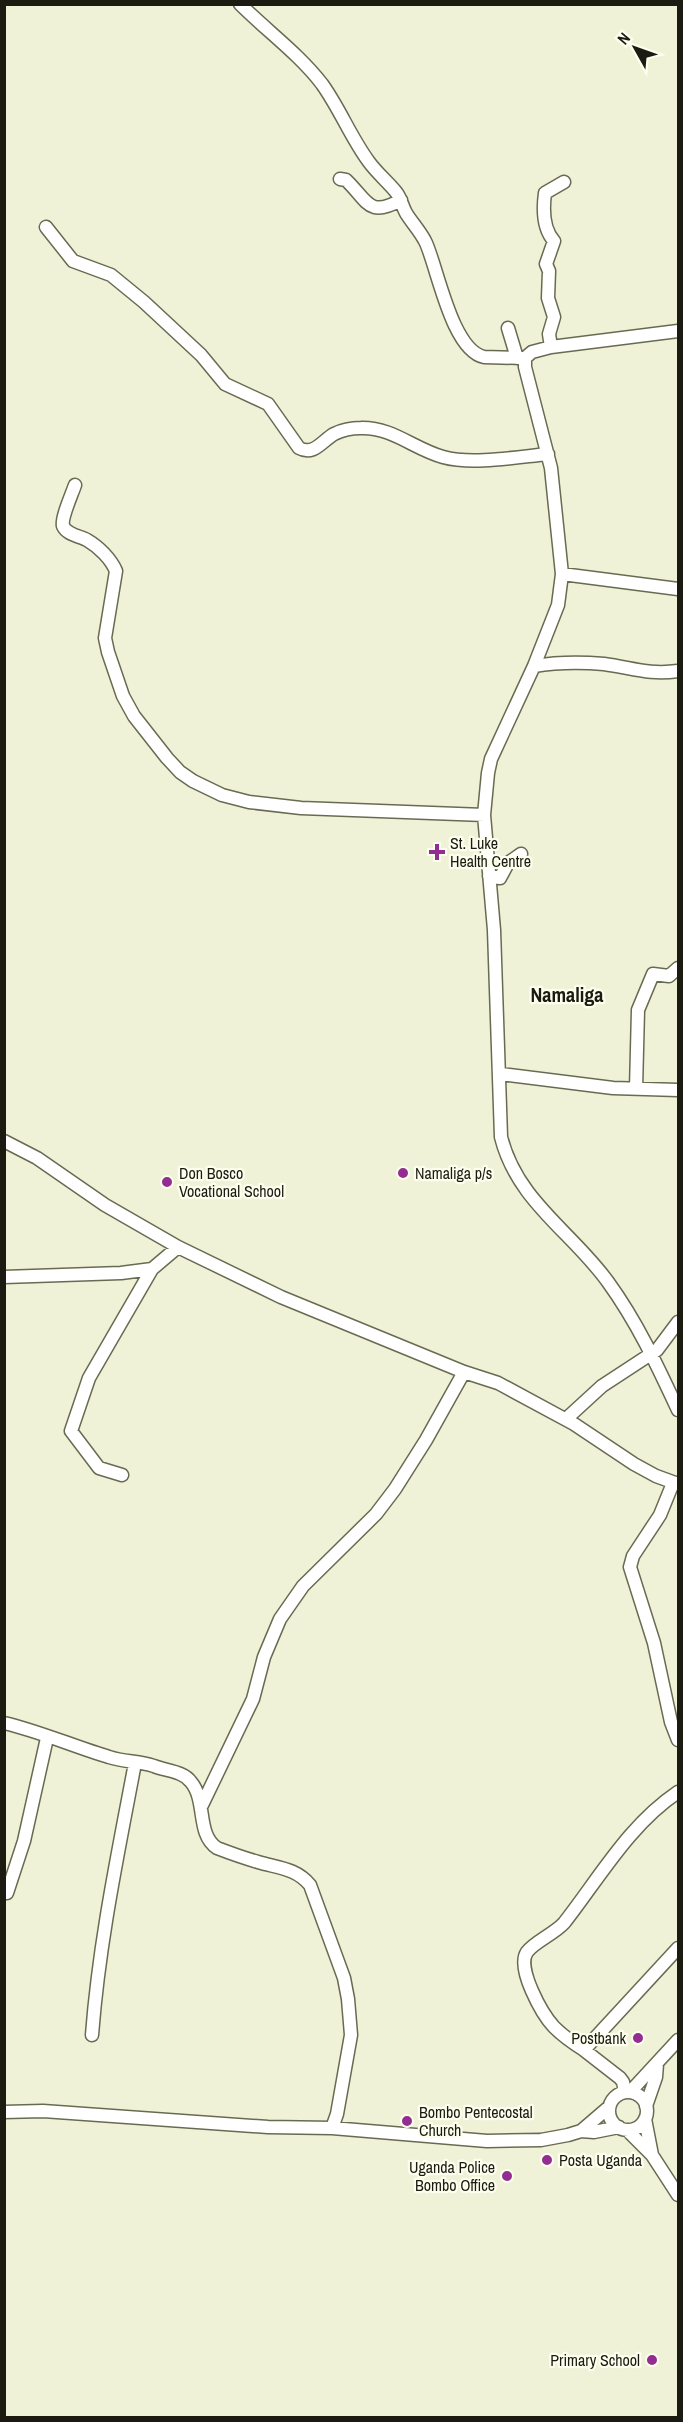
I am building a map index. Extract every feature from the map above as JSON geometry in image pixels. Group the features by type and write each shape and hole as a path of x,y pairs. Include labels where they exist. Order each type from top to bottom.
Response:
{"street":[{"path":"240,4 273,33 320,82 344,118 366,158 400,200 425,241 438,282 467,347 477,356 521,358 532,352 551,347 678,331"},
{"path":"340,179 346,180 370,206 376,209 400,200"},
{"path":"551,347 549,334 554,317 548,298 549,271 546,264 554,241 548,234 543,203 545,193 564,182"},
{"path":"46,228 73,261 111,275 190,344 225,384 268,404 299,448 305,451 312,450 335,434 362,428 395,434 444,457 490,459 548,454"},
{"path":"508,328 525,367 548,454 562,574 558,605 534,666 491,759 484,815 501,1074 501,1137 511,1167 519,1181 552,1221 592,1260 609,1283 642,1334 678,1410"},
{"path":"75,485 63,519 63,526 67,531 96,546 113,564 116,571 105,638 120,687 134,716 180,772 206,789 249,802 338,811 484,815"},
{"path":"562,574 678,590"},
{"path":"534,666 557,662 582,663 657,674 678,671"},
{"path":"489,876 500,878 508,863 521,854"},
{"path":"636,1089 638,1010 653,974 669,976 678,968"},
{"path":"501,1074 536,1080 636,1089 678,1090"},
{"path":"4,1141 37,1158 131,1221 248,1283 464,1372 498,1383 566,1419 634,1464 676,1483 660,1515 633,1557 630,1567 654,1643 671,1722 678,1740"},
{"path":"122,1475 99,1468 71,1431 89,1378 152,1269 178,1247"},
{"path":"4,1277 121,1273 152,1269"},
{"path":"566,1419 602,1386 662,1345 678,1322"},
{"path":"202,1805 253,1699 264,1657 280,1619 303,1586 376,1514 395,1489 426,1440 464,1372"},
{"path":"4,1724 111,1758 185,1776 192,1782 202,1805 206,1834 211,1844 242,1857 295,1872 305,1878 314,1893 344,1978 350,2026 345,2069 332,2128"},
{"path":"7,1893 24,1841 47,1738"},
{"path":"92,2035 96,1974 121,1827 135,1762"},
{"path":"652,2155 645,2112 640,2097 627,2092 620,2078 554,2027 542,2010 525,1971 524,1961 526,1953 531,1948 556,1932 579,1904 622,1842 657,1808 678,1792"},
{"path":"584,2050 678,1948"},
{"path":"581,2131 609,2107 614,2097 627,2092 657,2064 678,2040"},
{"path":"4,2112 43,2111 268,2127 332,2128 487,2141 541,2140 581,2131 634,2128 645,2112 656,2077 657,2064"},
{"path":"609,2107 611,2119 652,2155 678,2195"}],"place":[{"name":"St. Luke Health Centre","path":"437,852"},
{"name":"Namaliga p/s","path":"403,1173"},
{"name":"Don Bosco Vocational School","path":"167,1182"},
{"name":"Postbank","path":"638,2038"},
{"name":"Bombo Pentecostal Church","path":"407,2121"},
{"name":"Posta Uganda","path":"547,2160"},
{"name":"Uganda Police Bombo Office","path":"507,2176"},
{"name":"Primary School","path":"652,2360"}],"district":[{"name":"Namaliga","path":"567,994"}]}
